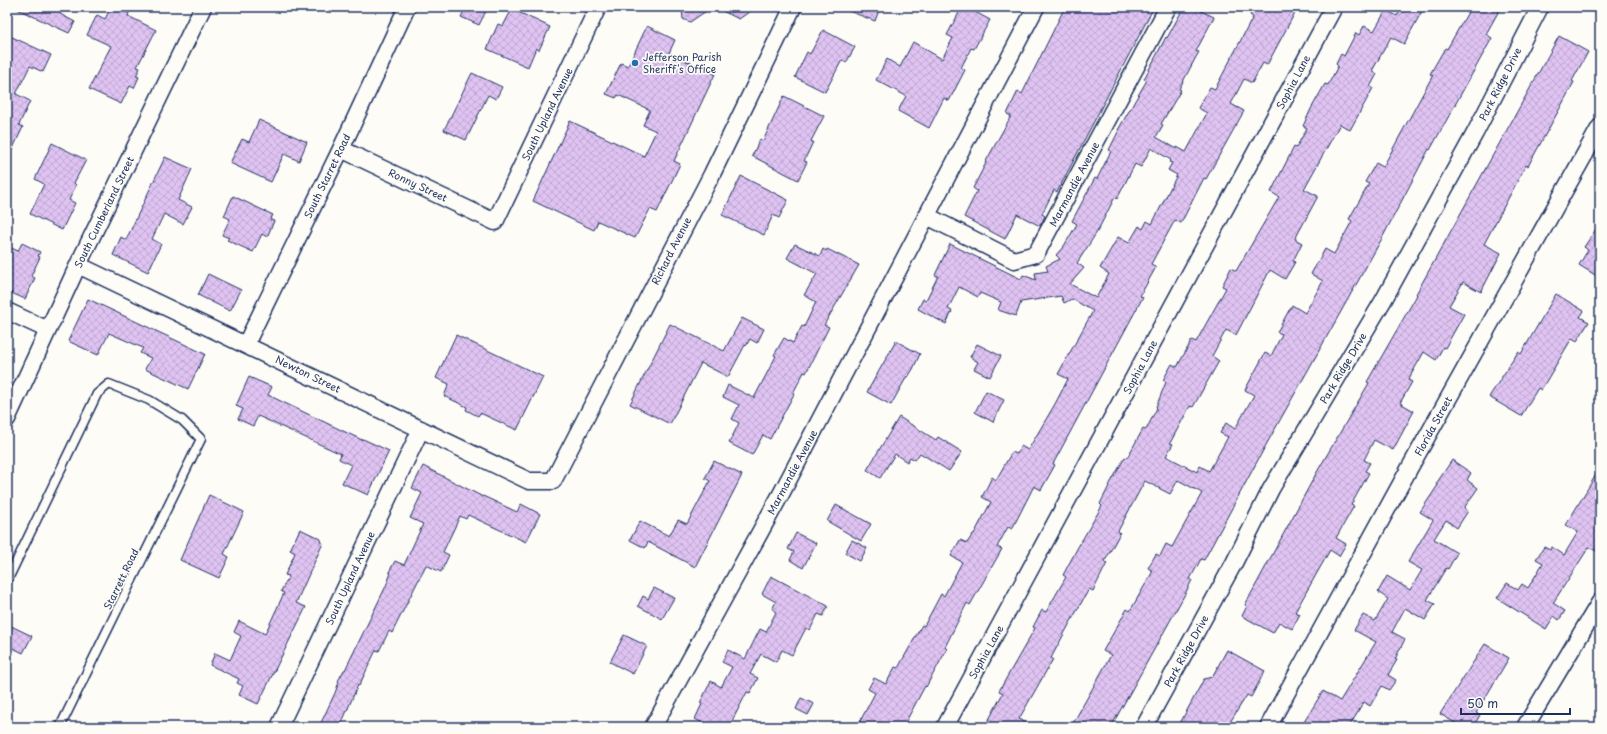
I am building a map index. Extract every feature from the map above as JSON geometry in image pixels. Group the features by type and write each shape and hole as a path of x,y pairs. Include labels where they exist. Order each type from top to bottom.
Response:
{"street":[{"name":"South Cumberland Street","path":"7,418 78,265 203,7"},
{"name":"South Starret Road","path":"246,344 341,149 407,7"},
{"name":"South Upland Avenue","path":"495,222 598,7"},
{"name":"Richard Avenue","path":"538,481 553,481 712,174 793,7"},
{"name":"Marmandie Avenue","path":"653,727 785,487 1036,7"},
{"name":"Marmandie Avenue","path":"927,216 1014,260 1036,254 1168,7"},
{"name":"Sophia Lane","path":"945,727 1334,7"},
{"name":"Park Ridge Drive","path":"1144,727 1234,564 1271,489 1383,301 1475,133 1540,7"},
{"name":"Florida Street","path":"1268,727 1409,469 1600,127"},
{"name":"Ronny Street","path":"341,149 495,222"},
{"name":"Newton Street","path":"78,265 529,480 538,481"},
{"path":"7,311 48,330"},
{"name":"South Upland Avenue","path":"279,727 421,429"},
{"path":"1525,727 1600,602"}],"lane":[{"name":"Starrett Road","path":"7,581 97,394 109,384 149,400 182,420 201,439 60,727"}],"building":[{"path":"13,7 64,7 60,14 75,22 69,33"},
{"path":"111,7 115,7 129,13 128,16 156,30 137,67 140,68 136,76 139,77 134,88 130,86 121,104 89,89 111,46 87,35 97,15 105,19"},
{"path":"466,7 488,7 479,25 461,17"},
{"path":"682,7 712,7 690,22 683,19"},
{"path":"714,7 756,7 739,19"},
{"path":"841,7 869,7 879,10 875,21"},
{"path":"962,7 966,7 990,20 974,49 971,48 961,68 965,70 949,101 944,98 929,128 898,111 906,96 876,80 887,59 900,67 913,42 942,59 953,38 947,35"},
{"path":"1065,7 1154,7 1057,192 1054,190 1042,214 1045,216 1040,226 1017,214 1005,239 964,217 977,191 973,188 1011,116 1007,114 1018,91 1022,94"},
{"path":"1184,7 1203,7 1201,11 1214,17 1196,51 1199,52 1179,89 1181,90 1161,124 1163,125 1156,137 1177,149 1177,147 1186,152 1207,113 1198,108 1210,87 1215,89 1253,17 1250,15 1255,7 1298,7 1267,65 1263,63 1252,83 1244,79 1231,104 1244,111 1206,179 1204,178 1181,223 1175,220 1151,264 1156,267 1140,296 1143,297 1053,464 1055,465 1041,490 1034,486 1012,529 1008,527 997,547 1002,549 970,605 967,603 945,647 947,649 903,727 857,727 875,693 868,689 874,678 886,684 895,667 898,668 922,625 924,626 941,594 944,596 962,562 951,556 960,540 967,543 974,534 991,502 982,497 992,477 996,480 1012,452 1017,454 1021,446 1028,450 1055,404 1068,379 1058,374 1093,311 1072,299 1064,303 1061,296 1021,302 1016,316 998,310 1001,302 980,293 978,297 959,287 948,309 952,311 946,324 918,309 923,299 926,300 938,276 935,275 950,244 1021,279 1023,275 1036,280 1035,273 1048,271 1046,266 1060,259 1056,255 1064,246 1077,224 1072,221 1095,178 1097,179 1111,151 1109,150 1118,130 1147,80 1144,79 1166,37 1167,38","holes":["1151,148 1171,160 1169,162 1172,163 1168,170 1177,175 1152,224 1147,221 1143,229 1139,226 1129,243 1118,237 1100,268 1109,274 1096,298 1070,284 1084,268 1077,263 1097,232 1115,197 1117,199 1135,164 1141,167"]},
{"path":"1402,7 1414,7 1422,11 1404,44 1391,37 1372,71 1377,74 1370,87 1373,88 1350,130 1340,124 1304,189 1318,196 1295,239 1302,243 1293,261 1295,262 1285,279 1270,270 1236,335 1226,330 1212,356 1219,361 1193,407 1190,406 1170,443 1173,444 1166,456 1197,472 1200,466 1209,471 1228,437 1220,433 1226,423 1235,429 1254,395 1245,390 1265,353 1271,356 1282,334 1277,332 1292,305 1305,313 1323,281 1311,274 1325,249 1334,254 1352,221 1349,219 1369,184 1365,182 1376,163 1383,167 1433,75 1430,74 1445,48 1447,49 1471,7 1501,7 1486,34 1492,38 1430,150 1429,149 1380,242 1266,445 1204,560 1201,559 1190,579 1192,580 1185,594 1111,727 1071,727 1111,655 1103,651 1127,609 1130,611 1153,571 1148,568 1156,554 1160,556 1166,544 1172,547 1202,493 1178,480 1170,494 1145,481 1118,531 1120,533 1105,561 1107,563 1093,591 1089,589 1051,658 1053,659 1019,719 1034,727 985,727 1003,693 999,691 1035,628 1033,627 1042,610 1046,612 1066,577 1063,575 1102,506 1100,504 1111,482 1125,457 1127,458 1143,429 1145,430 1147,428 1157,408 1156,407 1166,382 1163,380 1172,364 1177,367 1192,340 1196,342 1226,288 1222,286 1231,268 1236,271 1279,197 1271,192 1294,147 1296,148 1307,128 1303,126 1325,84 1328,85 1338,66 1336,64 1341,54 1344,56 1356,33 1359,35 1364,26 1374,31 1386,10 1397,16"},
{"path":"512,9 550,27 539,50 536,48 528,67 487,49 498,24 503,26"},
{"path":"647,26 675,40 669,53 715,74 674,161 680,164 657,212 650,209 635,238 598,221 594,230 533,201 570,121 644,156 656,131 643,125 650,110 618,95 616,98 606,94 621,63 628,66"},
{"path":"823,30 855,47 846,63 842,60 825,92 795,77 807,52 810,54"},
{"path":"1559,36 1588,52 1572,81 1574,82 1560,108 1528,166 1526,165 1484,244 1501,253 1481,292 1463,282 1449,306 1464,314 1445,348 1443,347 1436,360 1424,352 1408,380 1412,382 1400,403 1414,411 1393,450 1374,440 1364,460 1370,463 1365,471 1369,473 1351,505 1354,506 1336,538 1346,544 1339,556 1330,550 1295,612 1300,614 1292,629 1279,622 1273,633 1242,616 1247,606 1245,605 1317,472 1369,383 1367,382 1417,295 1416,294"},
{"path":"12,37 51,55 43,72 30,66 16,94 30,101 19,125 23,127 7,161 7,47"},
{"path":"472,73 502,87 496,99 488,95 466,140 444,130"},
{"path":"784,96 824,116 811,141 813,142 804,161 807,162 798,180 752,156 760,139 763,141"},
{"path":"259,120 307,142 299,161 284,154 271,182 230,163 242,139 249,142"},
{"path":"52,143 86,160 74,183 76,185 69,200 75,203 62,230 30,214 44,184 35,179"},
{"path":"165,157 192,169 178,200 192,207 183,224 164,214 152,239 161,244 148,272 113,255 121,237 126,240"},
{"path":"741,176 788,200 779,218 773,215 764,235 722,215"},
{"path":"233,196 273,215 270,220 274,221 267,237 262,234 253,252 227,240 229,238 222,235 230,219 224,216"},
{"path":"1600,223 1600,278 1579,265 1588,250 1584,247"},
{"path":"22,243 40,252 38,256 40,257 31,276 35,278 25,299 7,291 7,246 18,251"},
{"path":"795,244 820,256 823,249 826,251 827,249 859,265 824,325 829,327 770,439 763,435 752,455 729,443 739,423 732,419 739,405 723,397 728,385 754,398 776,356 774,355 784,338 793,343 802,326 804,327 816,302 804,295 817,274 787,258"},
{"path":"208,274 241,290 230,311 198,295"},
{"path":"1556,294 1584,311 1580,317 1589,322 1577,341 1572,338 1541,390 1538,388 1521,416 1489,397 1518,352 1521,354"},
{"path":"88,299 205,354 188,389 145,369 151,358 140,353 143,348 109,333 98,355 68,341"},
{"path":"742,318 764,329 757,343 750,339 746,346 745,345 728,377 701,363 670,424 630,404 670,324 724,351"},
{"path":"456,335 543,377 517,430 480,413 478,416 466,410 467,407 444,396 449,384 436,378"},
{"path":"896,341 920,354 913,369 908,377 907,376 891,405 867,392"},
{"path":"977,344 1001,356 990,377 974,369 978,362 970,357"},
{"path":"249,377 272,387 268,395 362,440 363,439 389,451 368,495 342,483 351,465 339,459 341,454 258,416 253,426 238,419 243,409 236,406"},
{"path":"986,391 1004,400 993,422 975,412"},
{"path":"899,417 936,440 938,437 962,452 949,471 920,453 915,460 910,457 907,462 895,454 880,478 867,470"},
{"path":"1452,460 1471,473 1467,480 1478,488 1464,508 1468,511 1457,528 1446,520 1434,539 1457,553 1448,569 1446,568 1427,600 1435,604 1425,620 1405,608 1392,632 1405,639 1395,659 1397,660 1388,675 1396,680 1389,690 1382,686 1370,706 1364,702 1349,727 1301,727 1323,691 1340,701 1376,642 1354,630 1363,615 1375,621 1388,599 1378,592 1387,576 1410,590 1422,570 1408,562 1433,520 1420,512"},
{"path":"714,461 742,475 695,567 648,542 645,548 630,540 640,521 669,536 678,520 687,524 710,481 705,478"},
{"path":"423,466 483,497 517,512 521,504 540,514 526,542 468,515 466,519 460,516 443,552 449,555 441,572 426,565 392,633 389,631 379,651 376,650 359,686 358,685 340,727 319,727 335,693 339,682 338,681 345,670 386,586 391,573 389,572 395,561 404,565 423,524 410,518 422,493 412,488"},
{"path":"1600,468 1600,553 1589,547 1553,603 1565,611 1559,620 1554,616 1546,629 1497,598 1507,583 1518,590 1522,584 1528,588 1543,563 1536,559 1544,547 1550,550 1552,547 1564,555 1578,532 1566,525"},
{"path":"209,495 244,512 224,554 229,557 219,578 180,560"},
{"path":"836,505 871,524 861,541 827,521"},
{"path":"300,529 321,539 320,542 323,543 296,603 306,607 258,704 239,695 243,686 237,683 239,679 210,665 215,653 230,660 241,636 234,632 239,621 265,634 284,593 281,591 289,576 285,575 295,553 290,550"},
{"path":"796,533 816,543 803,568 790,560 794,552 788,549"},
{"path":"852,540 867,548 860,561 845,553"},
{"path":"771,576 828,606 823,616 818,614 810,630 806,628 792,655 782,650 776,662 761,654 750,674 758,678 750,693 747,692 729,727 711,727 695,719 702,704 700,703 711,681 721,687 732,667 722,662 728,650 745,659 760,629 766,632 776,612 772,609 776,602 762,594"},
{"path":"654,588 674,598 662,619 638,606 643,596 648,599"},
{"path":"7,624 32,636 23,653 7,645"},
{"path":"624,635 647,646 633,674 610,662"},
{"path":"1485,644 1509,658 1476,713 1480,715 1473,727 1462,727 1440,714"},
{"path":"1227,650 1265,671 1251,697 1247,695 1227,727 1178,727 1204,679 1212,677"},
{"path":"801,698 814,704 808,715 796,709"}],"place":[{"name":"Jefferson Parish Sheriff's Office","path":"635,63"}]}
